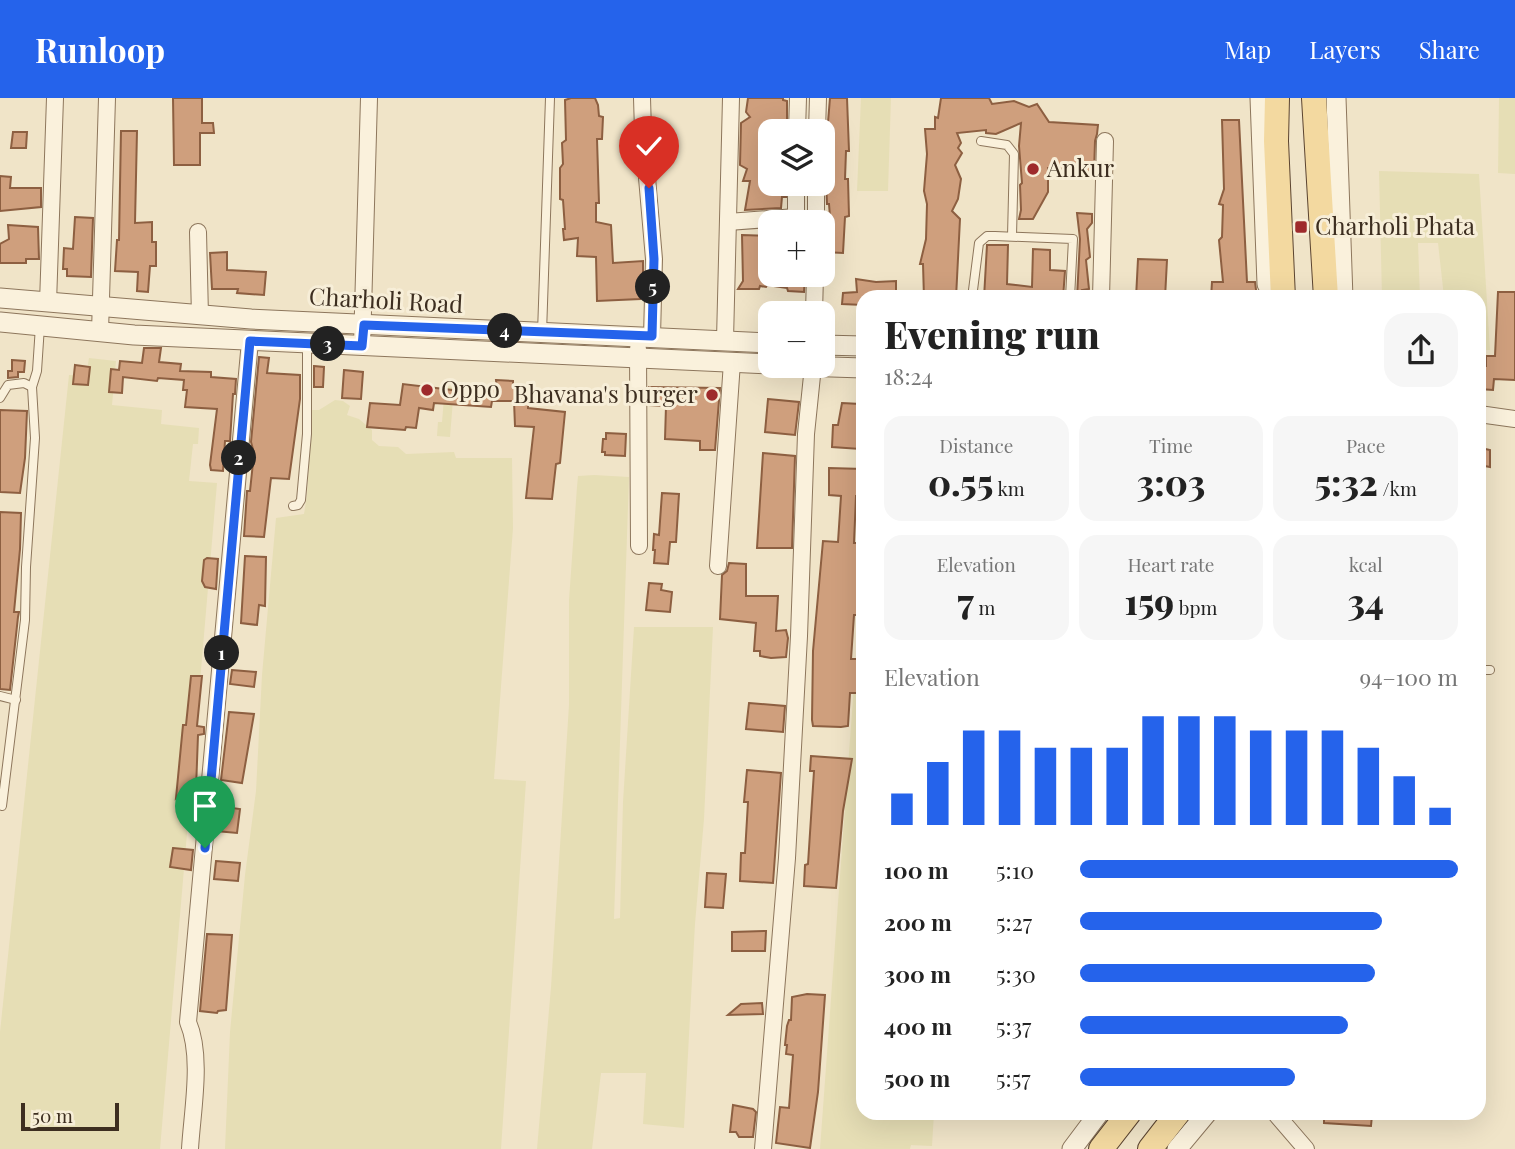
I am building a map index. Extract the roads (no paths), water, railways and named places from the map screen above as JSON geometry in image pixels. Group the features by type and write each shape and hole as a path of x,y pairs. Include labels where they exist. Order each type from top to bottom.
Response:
{"main road":[{"path":"1277,98 1276,153 1283,290"},
{"path":"1314,98 1326,290"},
{"path":"1101,1149 1124,1120"},
{"path":"1150,1149 1173,1120"}],"street":[{"path":"48,303 55,98"},
{"path":"100,332 107,98"},
{"path":"362,346 369,98"},
{"path":"639,546 638,358 645,336 654,259 642,98"},
{"path":"725,340 731,98"},
{"path":"797,119 798,98"},
{"path":"817,119 818,98"},
{"path":"1260,98 1267,284 1271,290"},
{"path":"1336,98 1343,290"},
{"path":"1101,290 1105,141"},
{"path":"728,222 758,220"},
{"path":"198,232 200,316"},
{"name":"Charholi Road","path":"0,299 200,316 758,342"},
{"name":"Charholi Road","path":"0,322 100,332 250,341 758,363"},
{"path":"190,1149 195,1068 194,1040 188,1023 250,341"},
{"path":"835,345 856,345"},
{"path":"718,566 732,362"},
{"path":"835,367 856,368"},
{"path":"764,1149 787,858 806,434 812,378"},
{"path":"1486,415 1515,419"},
{"path":"1072,1149 1094,1120"},
{"path":"1177,1149 1201,1120"},
{"path":"1281,1120 1306,1149"},
{"path":"1287,1149 1292,1132"}],"lane":[{"path":"542,333 550,98"},
{"path":"981,141 1007,145 1014,154 1012,236"},
{"path":"973,290 979,243 987,236 1073,239 1070,290"},
{"path":"2,806 25,620 35,438 32,387 37,371 40,326"},
{"path":"293,506 299,505 301,500 307,434 307,343"},
{"path":"0,398 8,385 24,383 32,387"},
{"path":"0,696 16,699"}],"place":[{"name":"Ankur","path":"1033,169"},
{"name":"Charholi Phata","path":"1301,227"},
{"name":"Oppo","path":"427,390"},
{"name":"Bhavana's burger","path":"712,395"}]}
